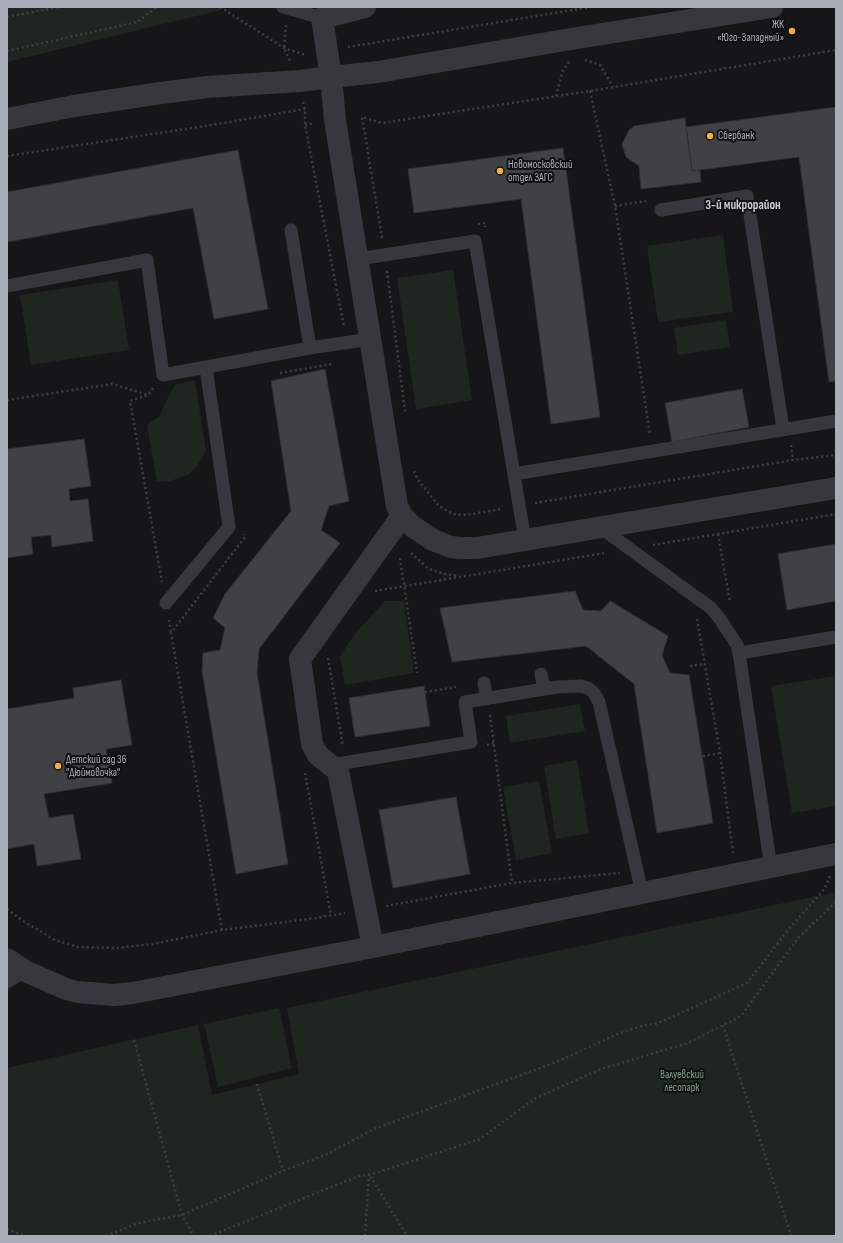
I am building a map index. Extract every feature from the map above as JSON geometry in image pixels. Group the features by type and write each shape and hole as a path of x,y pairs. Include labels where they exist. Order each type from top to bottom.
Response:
{"street":[{"path":"365,7 320,12 331,77 335,120 397,506 402,516 412,526 433,540 451,547 477,548 836,488"},
{"path":"7,119 74,106 169,92 244,84 300,81 573,48 772,7"},
{"path":"373,947 338,764 318,755 312,744 300,659 402,516"},
{"path":"7,959 16,976 77,992 114,995 133,993 771,868 834,864"}],"lane":[{"path":"285,8 320,12"},
{"path":"661,210 747,196 783,429"},
{"path":"291,230 310,348"},
{"path":"358,259 475,241 524,540"},
{"path":"7,286 147,260 163,375 310,348 371,339"},
{"path":"166,603 229,527 206,367"},
{"path":"514,474 836,421"},
{"path":"602,528 711,608 737,645 771,868"},
{"path":"739,653 836,637"},
{"path":"540,674 544,689"},
{"path":"484,683 487,699"},
{"path":"338,764 471,742 465,702 557,687 581,686 588,688 594,693 599,702 642,893"}],"path":[{"path":"7,17 59,7"},
{"path":"7,51 136,22 157,7"},
{"path":"220,7 284,48 306,56 383,40 592,7"},
{"path":"285,8 284,48 300,81"},
{"path":"556,96 563,70 573,48 600,65 614,87"},
{"path":"406,413 385,255 362,117 382,123 590,91 836,50"},
{"path":"590,91 615,206 652,451"},
{"path":"7,156 212,125 305,109"},
{"path":"305,125 348,343"},
{"path":"276,374 337,363"},
{"path":"163,375 148,395 130,401 222,930"},
{"path":"7,400 113,384 148,395"},
{"path":"413,468 418,480 439,506 453,514 466,515 793,460 836,455"},
{"path":"171,633 246,537 244,530"},
{"path":"718,534 731,608"},
{"path":"371,592 464,577 444,574 429,569 408,550"},
{"path":"404,587 417,672"},
{"path":"696,614 720,753 734,858"},
{"path":"328,656 338,764"},
{"path":"690,666 705,664"},
{"path":"425,692 484,683"},
{"path":"487,699 512,883"},
{"path":"703,756 720,753"},
{"path":"106,1236 139,1222 182,1215 283,1171 325,1155 374,1129 559,1061 620,1033 645,1025 656,1024 748,984 789,929 825,888 834,864"},
{"path":"7,909 23,921 55,940 78,947 116,948 153,944 222,930 366,910 512,883 638,872"},
{"path":"210,1236 356,1177 379,1172 480,1139 536,1098 601,1069 688,1043 741,1016 799,937 836,902"},
{"path":"723,1025 791,1236"},
{"path":"134,1040 182,1215 194,1236"},
{"path":"257,1084 283,1171"},
{"path":"365,1236 369,1174"},
{"path":"369,1174 407,1236"},
{"path":"7,1229 24,1236"}],"green space":[{"path":"7,7 229,7 7,62"},
{"path":"723,235 733,312 658,322 647,246"},
{"path":"453,270 472,400 416,409 397,278"},
{"path":"118,280 129,350 31,365 20,295"},
{"path":"726,320 730,347 678,355 674,328"},
{"path":"195,380 206,451 197,466 188,475 170,481 157,482 147,425 160,416 175,385"},
{"path":"385,601 404,601 414,673 345,685 340,656 358,630"},
{"path":"836,676 836,806 792,813 771,686"},
{"path":"580,704 585,731 510,743 506,716"},
{"path":"577,760 589,833 556,839 544,766"},
{"path":"539,781 552,853 516,860 503,787"},
{"name":"Валуевский лесопарк","path":"836,892 836,1236 7,1236 7,1068 198,1025 212,1095 299,1074 287,1008"},
{"path":"279,1008 292,1068 218,1087 204,1024"}],"building":[{"path":"836,107 836,381 829,382 799,157 692,171 686,127"},
{"path":"685,118 692,171 700,170 701,182 641,189 639,166 626,157 622,144 629,130 634,126"},
{"path":"563,148 600,417 551,424 521,199 414,213 408,169"},
{"path":"238,150 268,309 214,319 193,208 7,242 7,192"},
{"path":"325,369 349,501 329,506 321,530 340,543 259,649 257,673 288,864 236,874 202,671 203,653 220,650 225,628 213,618 225,594 291,511 271,381"},
{"path":"742,389 749,427 672,442 665,403"},
{"path":"84,439 91,486 69,489 70,501 88,499 93,541 52,547 51,535 31,537 33,554 7,558 7,449"},
{"path":"836,544 836,601 787,610 778,554"},
{"path":"575,591 583,610 601,611 610,601 668,636 662,655 670,673 689,675 713,823 657,833 634,684 586,646 452,662 440,608"},
{"name":"Детский сад 36 \"Дюймовочка\"","path":"121,680 132,745 106,749 112,783 44,794 49,818 73,814 81,859 37,866 34,844 7,849 7,709 74,698 73,688"},
{"path":"424,686 430,726 355,737 349,698"},
{"path":"456,797 470,874 393,888 379,810"}],"place":[{"name":"ЖК «Юго-Западный»","path":"792,31"},
{"name":"Сбербанк","path":"710,136"},
{"name":"Новомосковский отдел ЗАГС","path":"500,171"},
{"name":"Детский сад 36 \"Дюймовочка\"","path":"58,766"}],"district":[{"name":"3-й микрорайон","path":"743,206"}]}
